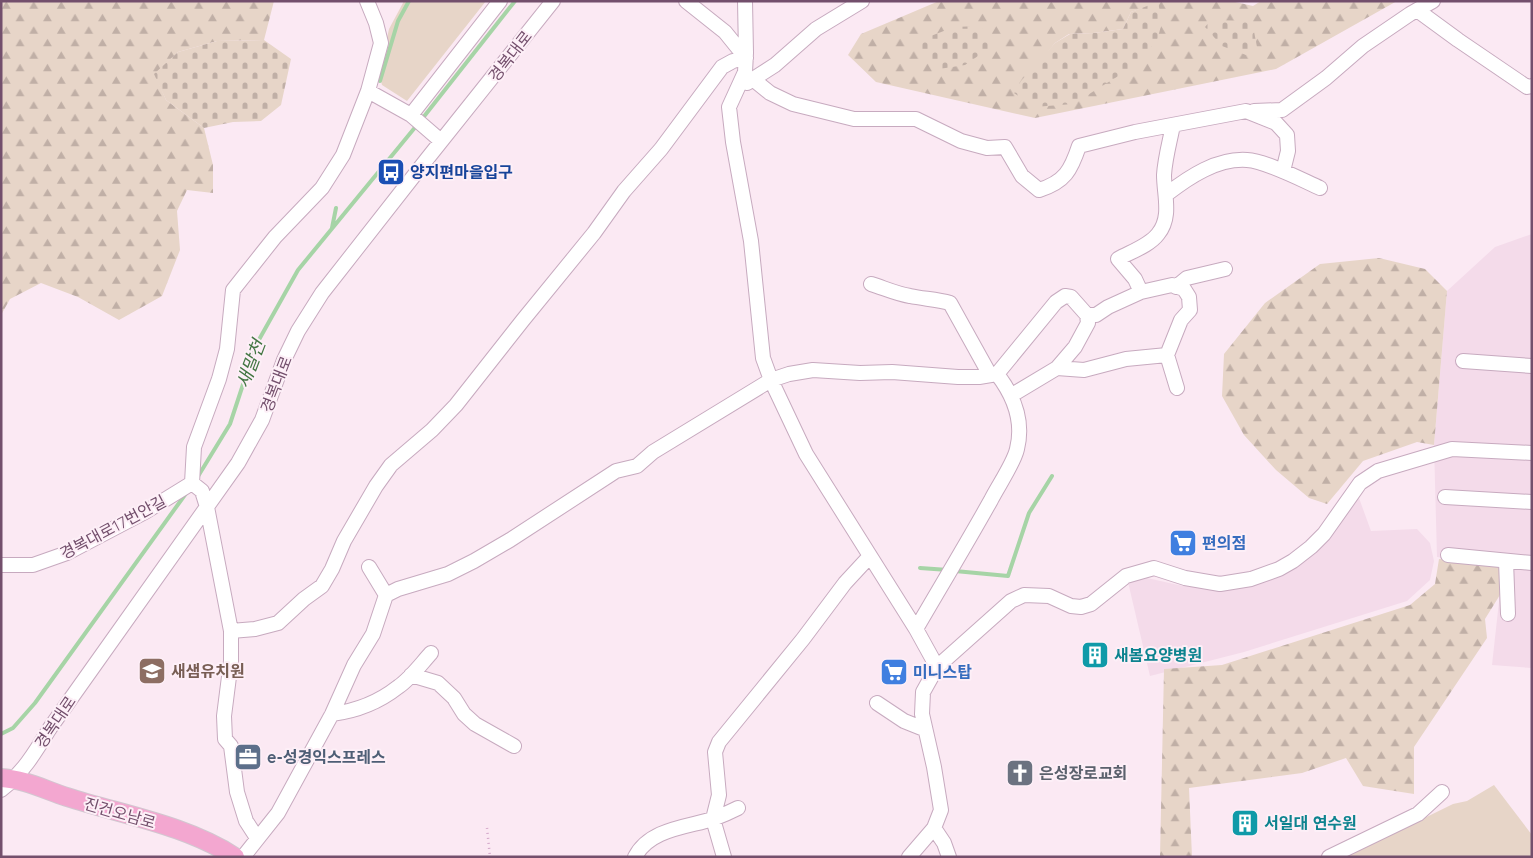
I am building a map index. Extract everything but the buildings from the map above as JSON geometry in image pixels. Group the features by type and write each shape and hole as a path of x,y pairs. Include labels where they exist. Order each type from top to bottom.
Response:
{"main road":[{"name":"진건오남로","path":"8,778 170,827 222,847 233,856"}],"street":[{"path":"257,838 246,821 237,792 230,746 225,739 224,716 231,661 231,631 207,507 197,487 194,447 219,379 227,349 233,290 275,237 322,188 343,155 368,92 381,42 367,1"},
{"path":"411,115 500,1"},
{"name":"경복대로","path":"1,790 207,507 251,442 262,420 284,360 298,331 322,293 553,1"},
{"path":"686,1 725,32 746,58"},
{"path":"745,1 745,72 729,107 750,241 763,358 770,380 806,454 916,629 937,667"},
{"path":"738,87 754,80 775,65 816,29 862,1"},
{"path":"754,80 770,93 793,104 854,119 916,119 961,141 987,148 1005,147 1022,176 1039,190 1051,186 1064,178 1073,165 1079,146 1135,132 1246,111 1282,110 1311,90 1363,46 1433,1"},
{"path":"1417,10 1527,87 1532,86"},
{"path":"231,631 255,629 278,623 304,599 322,586 332,569 344,541 376,486 391,465 432,430 456,406 594,233 624,191 660,149 722,67 732,61 746,58"},
{"path":"368,92 411,115 441,141"},
{"path":"1246,111 1276,123 1287,135 1288,151 1283,172"},
{"path":"1141,292 1135,279 1118,259 1157,235 1165,221 1167,194 1164,176 1173,125"},
{"path":"1167,194 1198,172 1229,162 1248,160 1283,172 1320,188"},
{"path":"1176,287 1187,278 1225,269"},
{"path":"872,284 908,296 939,299 950,303 994,374 1012,395 1015,401 1019,430 1017,450 976,526 916,629"},
{"path":"1087,315 1096,314 1141,292 1172,285 1184,289 1189,297 1190,310 1181,320 1167,355 1177,388"},
{"path":"233,856 257,838 278,813 332,714 354,665 373,634 386,595 398,589 448,574 474,562 616,471 637,466 653,452 770,380 813,370 860,373 892,372 958,377 994,374 1056,302 1065,296 1071,297 1087,315 1088,324 1076,347 1057,368 1012,395"},
{"path":"1057,368 1084,370 1126,360 1167,355"},
{"path":"1463,361 1532,366"},
{"path":"909,857 934,828 941,810 934,768 924,729 922,714 924,692 937,667 1012,601 1024,595 1049,596 1071,606 1091,604 1126,576 1154,568 1185,578 1220,584 1252,579 1279,569 1293,561 1324,534 1360,483 1378,471 1452,449 1532,453"},
{"name":"경복대로17번안길","path":"1,566 33,565 66,553 197,487"},
{"path":"1445,497 1532,502"},
{"path":"1448,555 1532,563"},
{"path":"724,857 712,819 719,796 715,752 719,742 803,639 845,583 870,556"},
{"path":"1506,561 1508,614"},
{"path":"369,567 386,595"},
{"path":"332,714 350,712 372,703 399,687 431,653"},
{"path":"411,674 438,683 454,698 464,714 475,724 514,746"},
{"path":"877,703 904,721 924,729"},
{"path":"1329,857 1418,814 1442,792"},
{"path":"635,857 656,836 675,828 712,819 738,808"},
{"path":"934,828 944,843 949,857"}],"path":[{"path":"487,828 490,857"}],"shaded area":[{"path":"1532,234 1532,668 1492,665 1503,565 1437,557 1434,445 1447,291 1495,247"},
{"path":"1359,498 1371,531 1417,529 1430,543 1434,561 1430,580 1407,601 1244,652 1150,676 1128,582 1147,578 1183,586 1219,589 1254,584 1292,570 1327,539"}],"green space":[{"path":"1,1 274,1 264,40 217,41 178,52 155,74 166,100 204,128 213,165 213,193 187,190 177,211 180,250 162,296 119,320 78,297 41,283 10,299 1,315"},
{"path":"404,1 486,1 407,101 382,85 379,74 389,29"},
{"path":"939,1 1231,1 1253,6 1261,1 1397,1 1276,69 1035,118 876,82 848,55 861,34","holes":["1158,3 1034,107 1043,58 1055,43 1069,34 1123,29 1131,12"]},
{"path":"1158,2 1162,22 1157,41 1128,70 1073,104 1034,107 1014,93 1021,81 1055,43 1070,34 1123,29 1131,12"},
{"path":"1211,20 1252,21 1257,47 1246,55 1222,46 1205,27"},
{"path":"980,26 990,39 988,49 965,65 939,69 918,52 918,41 954,27"},
{"path":"264,40 291,59 281,105 261,121 233,122 204,128 166,100 154,74 178,52 217,41"},
{"path":"1379,258 1425,269 1447,291 1434,445 1417,442 1363,461 1327,504 1309,498 1276,470 1244,435 1222,396 1224,354 1265,303 1320,264"},
{"path":"1439,559 1502,565 1503,590 1485,619 1487,638 1414,747 1414,794 1363,786 1346,758 1302,773 1189,788 1192,857 1160,857 1164,669 1222,665 1410,605 1435,584"},
{"path":"1494,785 1532,835 1532,857 1345,857 1453,804 1467,801"}],"waterway":[{"path":"380,81 398,21 409,1"},
{"name":"새말천","path":"422,119 515,1"},
{"name":"새말천","path":"197,478 230,424 256,345 298,270 417,125"},
{"path":"332,228 336,208"},
{"path":"955,571 1008,576 1029,513 1052,476"},
{"name":"새말천","path":"1,734 13,728 35,703 187,492"},
{"path":"920,568 948,570"}],"place":[{"name":"양지편마을입구","path":"391,172"},
{"name":"편의점","path":"1183,543"},
{"name":"새봄요양병원","path":"1095,655"},
{"name":"새샘유치원","path":"152,671"},
{"name":"미니스탑","path":"894,672"},
{"name":"e-성경익스프레스","path":"248,757"},
{"name":"은성장로교회","path":"1020,773"},
{"name":"서일대 연수원","path":"1245,823"}]}
